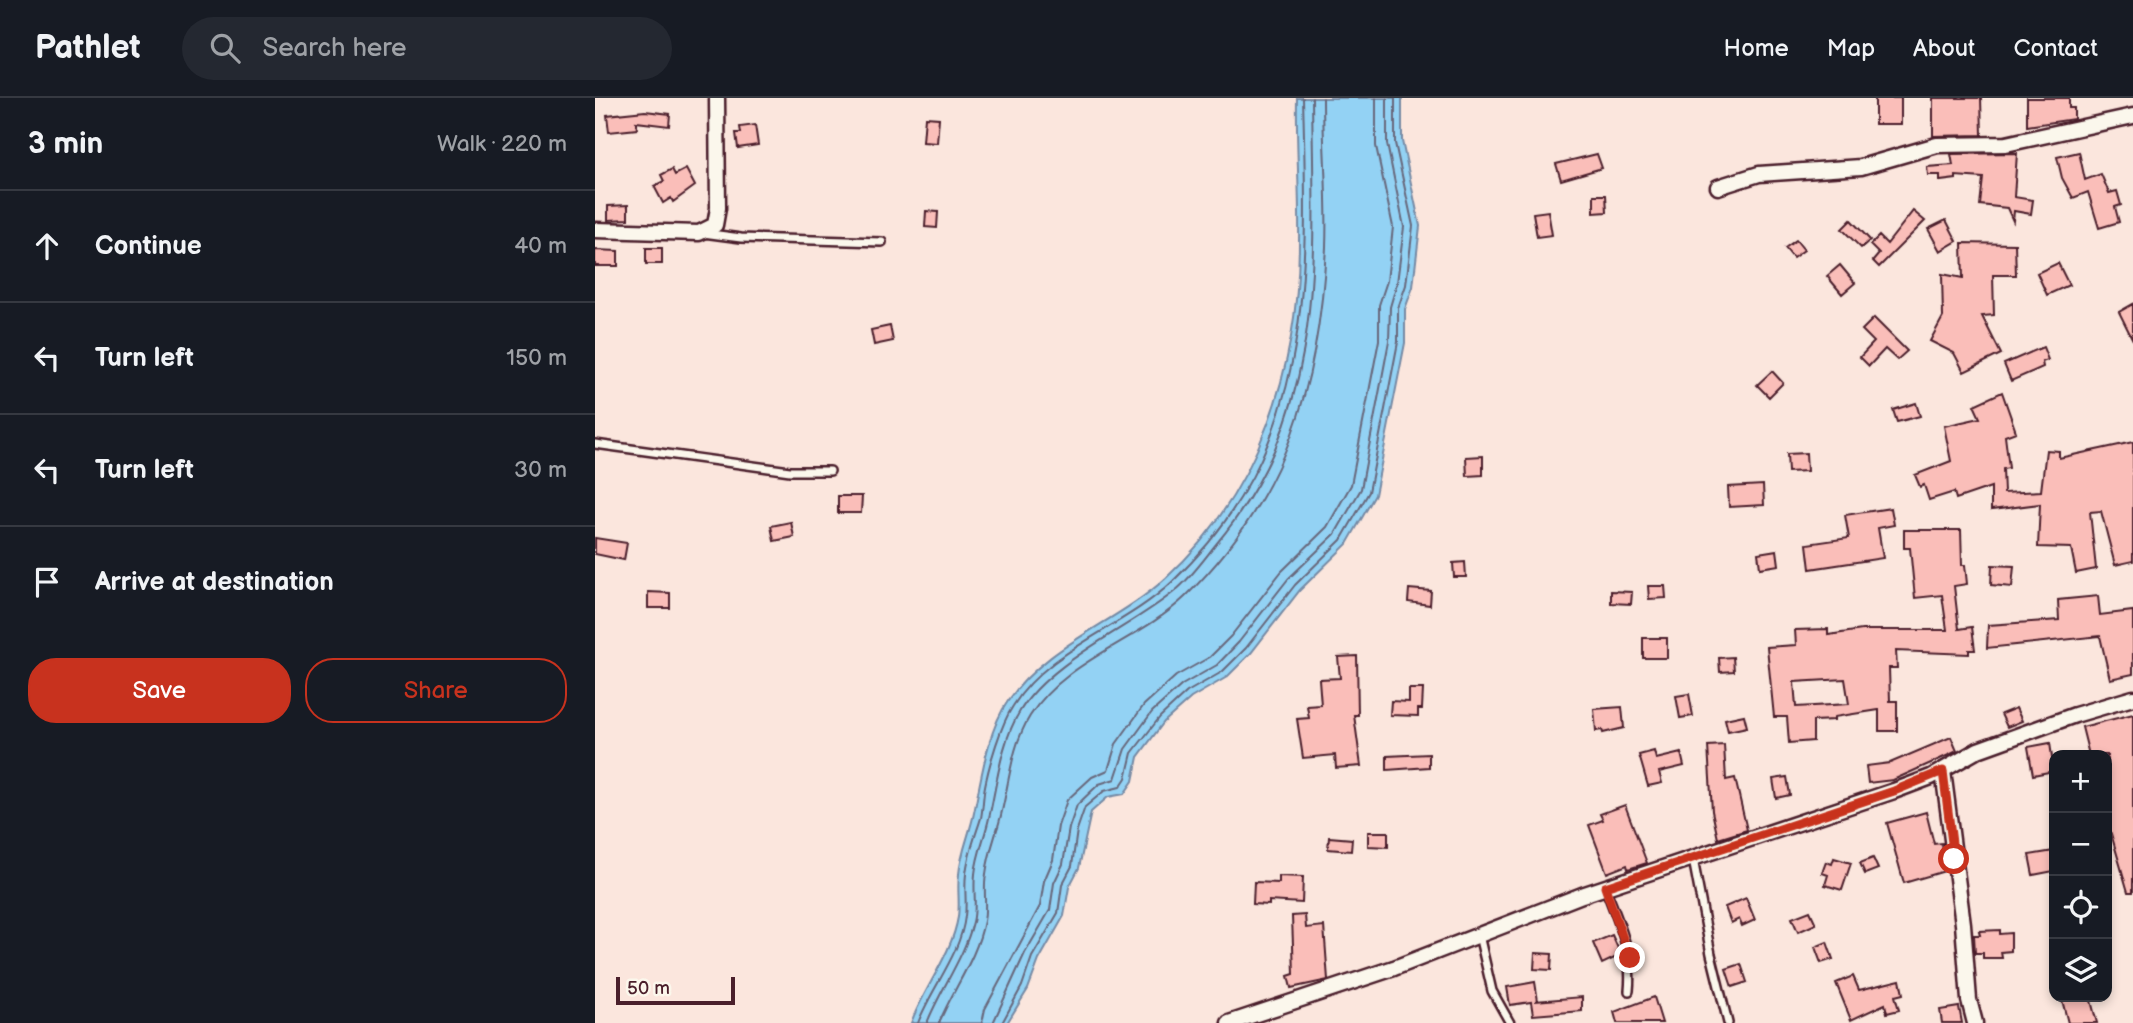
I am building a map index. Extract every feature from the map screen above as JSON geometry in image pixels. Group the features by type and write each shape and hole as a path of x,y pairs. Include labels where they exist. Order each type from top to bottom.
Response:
{"street":[{"path":"595,230 699,233 708,230 718,219 717,98"},
{"path":"1718,187 1759,174 1861,167 1937,145 2006,144 2133,117"},
{"path":"1229,1023 1394,968 1605,887 1894,791 1943,771 1978,750 2133,698"},
{"path":"1943,771 1963,924 1969,1000 1975,1023"}],"lane":[{"path":"699,233 741,238 882,242"},
{"path":"595,444 790,471 830,471"},
{"path":"1693,859 1711,954 1728,1023"},
{"path":"1605,887 1628,948 1631,969 1629,991"},
{"path":"1478,934 1492,991 1510,1023"}],"water":[{"path":"1297,98 1402,98 1402,141 1420,226 1413,287 1405,309 1405,343 1375,495 1347,544 1300,590 1251,653 1227,677 1191,698 1164,722 1138,757 1133,781 1124,794 1108,797 1091,812 1079,868 1069,887 1064,916 1039,960 1028,989 1007,1023 911,1023 955,931 959,912 958,879 962,858 986,755 1001,712 1024,681 1042,664 1147,594 1199,544 1226,506 1249,466 1268,424 1282,379 1297,288"}],"building":[{"path":"1875,98 1901,98 1901,124 1875,124"},
{"path":"1933,98 1981,98 1982,135 1933,136"},
{"path":"2027,98 2069,98 2069,108 2074,108 2074,119 2027,126"},
{"path":"645,111 670,114 669,126 636,122 637,129 609,132 607,115"},
{"path":"925,117 939,118 937,143 923,142"},
{"path":"755,125 758,145 738,148 736,133 741,133 740,127"},
{"path":"2079,152 2085,180 2101,174 2109,193 2117,191 2121,205 2115,207 2119,222 2099,228 2088,192 2073,198 2062,178 2057,157"},
{"path":"2017,153 2014,197 2033,200 2031,214 2014,211 2013,221 2007,208 1980,205 1983,178 1956,176 1956,179 1940,181 1940,175 1928,175 1927,167 1953,165 1951,154"},
{"path":"1597,154 1602,168 1561,180 1556,164"},
{"path":"672,169 675,175 686,169 695,186 673,202 671,198 663,203 654,186 664,181 661,175"},
{"path":"1594,195 1606,195 1607,212 1594,213"},
{"path":"628,205 628,219 608,220 608,206"},
{"path":"926,211 938,212 937,228 925,227"},
{"path":"1548,211 1552,235 1537,237 1533,213"},
{"path":"1913,211 1925,221 1879,267 1873,261 1879,254 1870,245 1879,236 1887,244"},
{"path":"1851,220 1870,240 1861,248 1842,229"},
{"path":"1946,220 1957,241 1940,251 1928,229"},
{"path":"1796,240 1804,250 1793,258 1785,248"},
{"path":"1962,243 2015,244 2016,275 1993,275 1994,315 1982,316 2001,354 1964,372 1954,353 1930,341 1943,317 1942,274 1963,278"},
{"path":"646,248 662,248 662,264 646,264"},
{"path":"595,250 618,251 618,266 595,266"},
{"path":"2058,263 2069,285 2047,295 2037,273"},
{"path":"1840,265 1855,283 1842,294 1827,276"},
{"path":"2133,304 2133,340 2119,312"},
{"path":"1874,318 1907,351 1897,360 1885,349 1869,366 1860,357 1874,342 1862,330"},
{"path":"890,326 893,341 874,345 871,330"},
{"path":"2043,347 2048,360 2042,362 2043,367 2011,381 2004,364"},
{"path":"1772,371 1783,383 1769,397 1757,385"},
{"path":"2002,392 2016,432 2005,436 2009,468 2003,469 2004,493 2041,491 2046,450 2059,451 2059,458 2133,442 2133,561 2115,565 2101,511 2090,512 2096,569 2076,573 2071,548 2038,547 2040,504 1991,510 1991,487 1956,499 1954,492 1929,500 1924,485 1920,487 1915,475 1951,461 1944,426 1980,418 1974,405"},
{"path":"1916,403 1920,416 1897,422 1893,410"},
{"path":"1806,453 1807,471 1788,472 1787,454"},
{"path":"1483,456 1483,475 1467,476 1466,457"},
{"path":"1763,485 1764,505 1729,507 1728,487"},
{"path":"838,496 862,496 861,513 838,513"},
{"path":"1891,508 1894,525 1878,528 1883,558 1810,569 1807,544 1849,538 1845,515"},
{"path":"791,522 794,537 774,541 771,526"},
{"path":"1904,530 1961,530 1962,565 1965,565 1967,584 1954,586 1959,629 1972,627 1975,650 1969,650 1969,654 1896,651 1897,668 1889,668 1890,701 1897,701 1897,731 1879,731 1879,710 1834,717 1834,720 1813,721 1813,741 1789,743 1787,717 1774,717 1767,647 1796,645 1795,630 1828,629 1828,635 1862,630 1947,630 1942,595 1915,598 1910,548 1904,548","holes":["1845,679 1849,704 1796,707 1794,682"]},
{"path":"595,538 627,543 624,560 595,554"},
{"path":"1777,550 1779,565 1760,568 1758,553"},
{"path":"1465,562 1466,577 1454,577 1453,563"},
{"path":"1992,565 2014,566 2012,587 1991,585"},
{"path":"1648,586 1665,586 1666,598 1649,599"},
{"path":"1409,589 1431,591 1430,605 1408,602"},
{"path":"1611,591 1632,592 1631,604 1611,603"},
{"path":"648,592 670,593 670,608 648,608"},
{"path":"2098,596 2100,615 2133,611 2133,674 2110,679 2100,636 1987,648 1988,625 2059,620 2058,600"},
{"path":"1643,638 1667,638 1667,658 1643,658"},
{"path":"1357,656 1358,715 1354,715 1361,766 1336,768 1335,755 1303,758 1297,719 1309,718 1307,706 1321,705 1319,679 1340,678 1338,657"},
{"path":"1733,657 1734,671 1720,672 1719,658"},
{"path":"1409,689 1423,689 1422,709 1418,709 1418,716 1390,715 1391,701 1409,702"},
{"path":"1689,694 1693,716 1680,718 1676,696"},
{"path":"1622,707 1624,728 1603,733 1602,730 1596,731 1594,709"},
{"path":"2016,708 2022,721 2007,727 2001,714"},
{"path":"2133,714 2133,892 2128,892 2112,837 2112,750 2088,750 2082,727"},
{"path":"1744,715 1747,727 1728,731 1725,719"},
{"path":"1951,737 1957,751 1893,780 1868,783 1866,766 1890,763"},
{"path":"2050,743 2049,772 2033,775 2028,747"},
{"path":"1724,745 1726,780 1735,778 1747,830 1718,839 1712,811 1708,746"},
{"path":"1654,751 1656,759 1681,753 1684,766 1659,772 1662,783 1648,786 1639,755"},
{"path":"1429,754 1429,767 1387,770 1387,756"},
{"path":"1787,777 1790,795 1776,798 1773,779"},
{"path":"1625,805 1647,863 1628,869 1627,865 1607,873 1589,825 1603,820 1600,814"},
{"path":"1926,812 1934,844 1942,843 1945,871 1904,883 1887,823"},
{"path":"1368,832 1388,832 1388,847 1368,846"},
{"path":"1329,837 1352,839 1351,851 1328,849"},
{"path":"2049,852 2049,872 2033,875 2029,855"},
{"path":"1834,858 1851,863 1842,890 1825,885 1828,875 1822,873 1826,862 1832,864"},
{"path":"1873,858 1878,869 1865,874 1860,863"},
{"path":"1279,876 1303,877 1302,903 1269,901 1269,905 1253,904 1254,882 1279,883"},
{"path":"1746,898 1755,920 1742,926 1739,919 1731,923 1725,907"},
{"path":"1810,911 1816,924 1798,932 1792,918"},
{"path":"1305,915 1306,928 1324,926 1328,980 1291,988 1288,976 1294,974 1292,916"},
{"path":"2000,930 2000,934 2011,933 2011,951 2001,952 2002,958 1983,958 1983,953 1975,953 1974,935 1980,935 1979,931"},
{"path":"1612,935 1621,955 1602,964 1593,943"},
{"path":"1827,942 1833,959 1821,963 1815,947"},
{"path":"1535,953 1552,954 1551,970 1534,969"},
{"path":"1741,964 1747,982 1732,987 1726,969"},
{"path":"1853,976 1859,990 1900,980 1903,994 1895,996 1899,1010 1887,1013 1885,1004 1851,1020 1836,983"},
{"path":"1535,982 1538,1001 1582,997 1582,1011 1533,1015 1531,1002 1510,1005 1507,987"},
{"path":"1654,997 1662,1023 1617,1023 1614,1012"},
{"path":"2063,1002 2091,1002 2097,1023 2068,1023"},
{"path":"1959,1007 1962,1023 1942,1023 1940,1010"}],"route":[{"path":"1630,958 1605,887 1894,791 1943,771 1954,859"}]}
